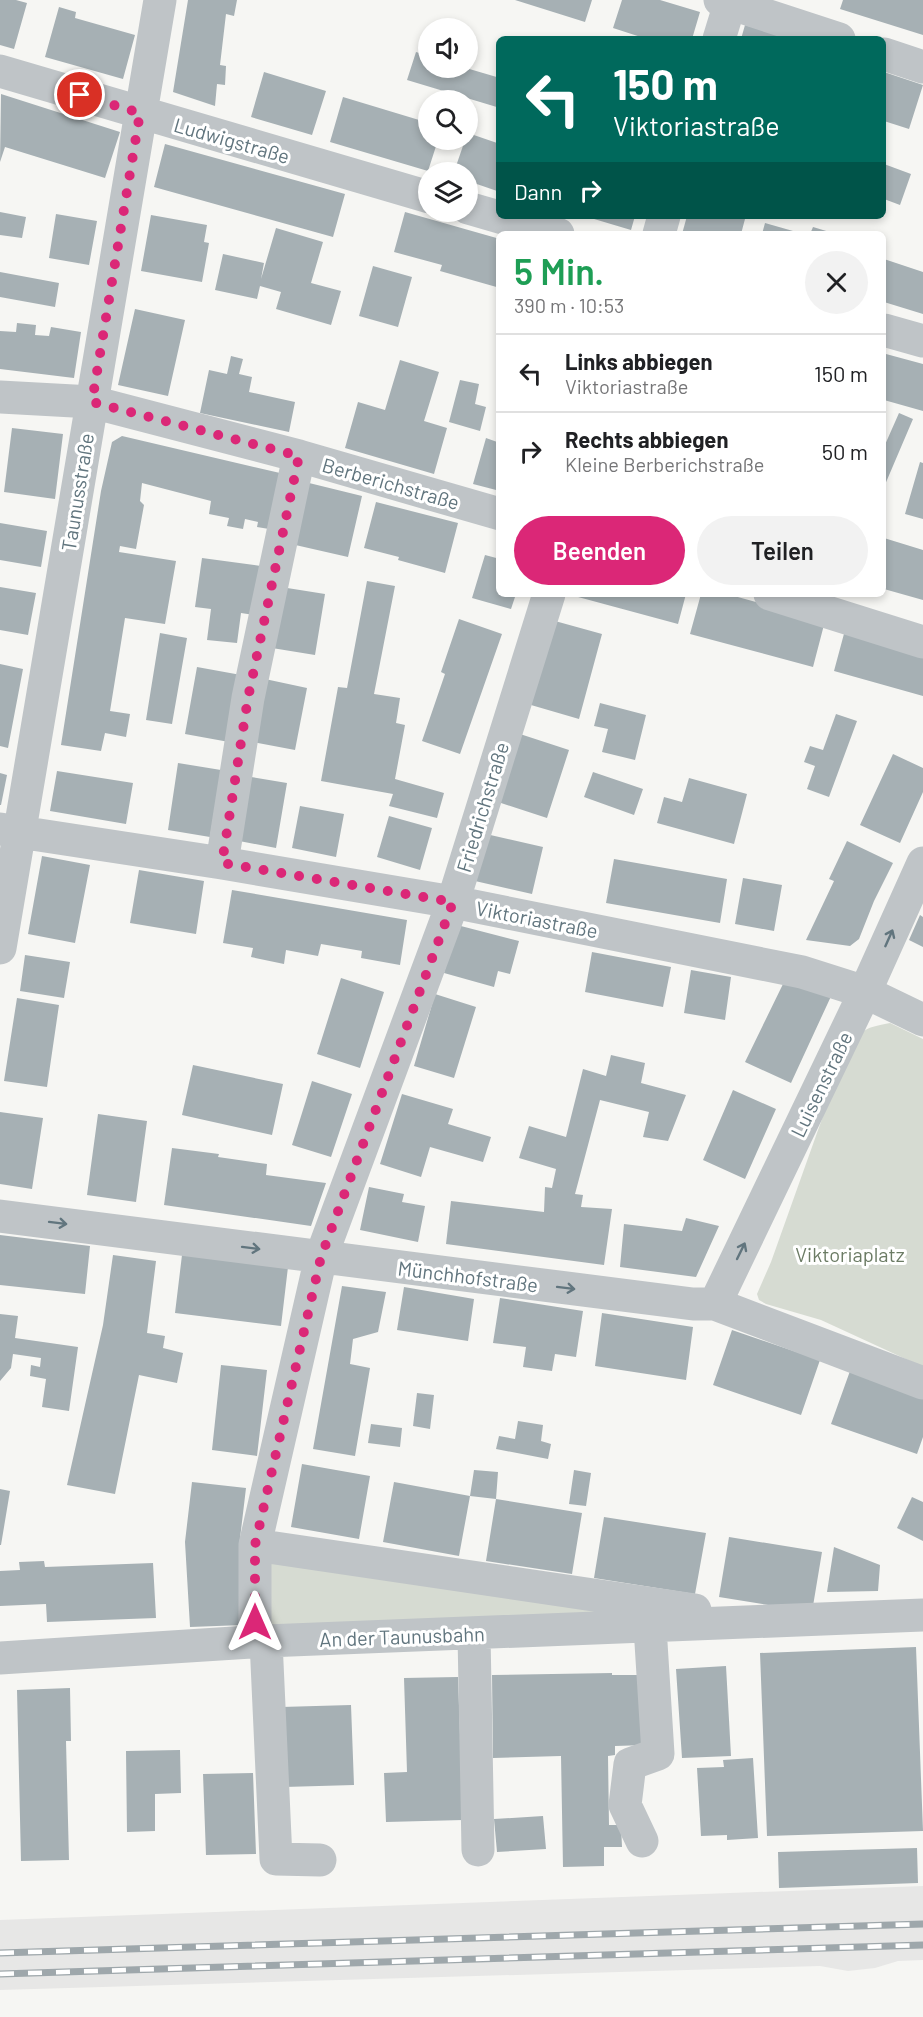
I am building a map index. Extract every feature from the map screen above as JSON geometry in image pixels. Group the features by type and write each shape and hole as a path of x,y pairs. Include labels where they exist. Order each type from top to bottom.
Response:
{"street":[{"name":"Taunusstraße","path":"0,948 10,831 92,402 160,0"},
{"path":"720,36 727,1 829,36"},
{"path":"886,55 923,67"},
{"name":"Ludwigstraße","path":"0,71 418,194"},
{"path":"478,211 496,216"},
{"path":"506,219 548,231"},
{"path":"886,331 923,341"},
{"name":"Berberichstraße","path":"0,397 92,402 297,464 496,513"},
{"path":"222,863 248,698 297,464"},
{"name":"Friedrichstraße","path":"320,1860 276,1859 255,1545 321,1257 453,902 548,597"},
{"path":"780,597 923,642"},
{"name":"Viktoriastraße","path":"10,831 222,863 453,902 802,972 865,992 923,1020"},
{"name":"Luisenstraße","path":"715,1304 865,992 923,863"},
{"name":"Münchhofstraße","path":"0,1216 693,1304 715,1304 923,1383"},
{"name":"An der Taunusbahn","path":"255,1545 768,1621"},
{"name":"An der Taunusbahn","path":"2,1666 261,1641 923,1615"},
{"path":"642,1841 625,1805 630,1764 658,1754 650,1627"},
{"path":"474,1634 478,1850"}],"shaded area":[{"path":"923,1886 923,1960 898,1961 875,1968 848,1971 820,1966 0,1990 0,1920"}],"green space":[{"name":"Viktoriaplatz","path":"890,1023 923,1039 923,1367 821,1320 766,1304 759,1300 757,1294 771,1262 848,1046 866,1030"},
{"path":"255,1545 768,1621 255,1642"}],"building":[{"path":"0,0 27,3 14,49 0,45"},
{"path":"188,0 237,0 234,16 226,14 220,65 226,66 225,85 217,84 215,106 173,92"},
{"path":"515,0 592,0 585,22"},
{"path":"622,0 660,0 700,12 693,36 638,36 613,28"},
{"path":"843,0 923,0 923,35 840,9"},
{"path":"59,7 76,12 75,18 135,35 123,79 45,57"},
{"path":"745,25 781,36 742,36"},
{"path":"416,52 418,53 418,78 478,78 478,72 496,77 496,107 478,101 478,90 440,90 407,80"},
{"path":"264,72 326,91 312,135 251,117"},
{"path":"886,73 923,85 909,129 886,122"},
{"path":"1,94 120,132 105,178 5,147 0,162"},
{"path":"343,97 418,120 418,150 435,150 431,162 418,162 418,168 330,142"},
{"path":"478,136 496,143 496,191 478,184 478,162 457,162 462,150 478,150"},
{"path":"165,144 345,194 333,237 154,187"},
{"path":"886,165 911,174 900,205 886,200"},
{"path":"0,212 26,217 22,238 0,235"},
{"path":"405,212 418,216 418,222 440,222 496,238 496,287 440,271 442,265 394,252"},
{"path":"56,214 97,221 89,265 49,258"},
{"path":"151,215 207,225 204,242 209,243 202,282 141,271"},
{"path":"594,219 634,219 631,230"},
{"path":"686,219 745,219 742,231 683,231"},
{"path":"765,223 793,231 763,231"},
{"path":"813,227 826,231 811,231"},
{"path":"276,228 323,242 311,283 341,291 331,325 276,309 281,292 260,286 257,299 215,290 223,254 264,263 261,279"},
{"path":"886,260 923,272 923,314 886,303"},
{"path":"373,266 412,277 398,327 359,316"},
{"path":"0,272 59,283 55,307 0,297"},
{"path":"135,309 185,320 168,396 118,385"},
{"path":"17,323 36,325 35,335 49,336 51,327 81,332 74,378 0,369 0,331 16,332"},
{"path":"886,354 923,364 923,411 886,401"},
{"path":"231,356 243,359 239,374 252,377 249,392 295,402 289,432 200,413 209,370 227,374"},
{"path":"400,360 439,372 424,421 447,428 434,474 345,448 358,402 385,410"},
{"path":"460,380 479,384 475,404 486,407 480,431 449,422"},
{"path":"899,413 913,419 886,482 886,442"},
{"path":"12,428 63,434 55,499 4,492"},
{"path":"122,436 280,473 269,529 257,527 258,522 245,519 243,529 227,526 229,518 209,514 211,501 142,483 140,501 144,505 136,549 120,546 119,552 176,561 165,624 125,618 110,711 130,714 126,737 105,733 101,751 61,745 101,491 112,442"},
{"path":"486,438 496,442 496,490 473,484"},
{"path":"920,462 923,463 923,519 905,514"},
{"path":"305,482 362,496 348,557 291,544"},
{"path":"376,502 458,523 445,573 364,548"},
{"path":"0,523 47,531 41,567 0,560"},
{"path":"886,539 923,550 923,600 886,590"},
{"path":"485,555 496,558 496,597 515,597 511,609 472,598"},
{"path":"202,558 261,566 254,615 241,613 237,643 207,640 211,609 195,607"},
{"path":"367,581 395,586 374,694 400,698 396,723 405,725 395,779 444,793 437,818 389,806 393,794 321,781 338,687 347,688"},
{"path":"0,587 36,593 28,635 0,630"},
{"path":"281,587 325,594 315,655 272,648"},
{"path":"578,597 685,597 678,624"},
{"path":"700,597 738,597 825,621 813,667 690,634"},
{"path":"459,619 502,634 460,754 422,741 445,674 441,672"},
{"path":"555,621 602,634 579,719 531,705"},
{"path":"845,630 923,651 923,696 834,671"},
{"path":"160,633 187,638 172,724 146,720"},
{"path":"0,664 23,669 8,748 0,746"},
{"path":"197,667 241,675 229,742 185,734"},
{"path":"265,679 307,688 295,750 253,742"},
{"path":"600,703 646,715 635,760 602,752 608,729 594,726"},
{"path":"836,714 857,721 829,797 807,789 815,766 804,762 810,746 823,750"},
{"path":"520,734 569,750 547,818 498,802"},
{"path":"893,754 923,768 923,792 900,843 860,825"},
{"path":"178,763 221,770 210,837 168,830"},
{"path":"57,771 133,783 126,824 50,811"},
{"path":"593,772 643,789 634,815 584,797"},
{"path":"0,773 7,775 1,805 0,805"},
{"path":"245,776 287,783 276,848 234,840"},
{"path":"689,778 747,794 734,844 657,823 664,797 682,802"},
{"path":"300,806 344,814 336,857 292,848"},
{"path":"389,816 432,828 420,870 377,857"},
{"path":"486,834 543,847 532,894 475,881"},
{"path":"847,841 893,863 874,901 859,939 850,946 806,940 834,881 829,879"},
{"path":"42,856 90,865 75,943 28,934"},
{"path":"614,859 727,879 720,923 606,903"},
{"path":"139,870 204,881 196,934 130,923"},
{"path":"743,878 782,885 774,931 735,924"},
{"path":"232,890 407,920 400,965 361,958 362,951 321,944 318,956 286,950 284,964 251,957 253,948 223,943"},
{"path":"920,915 923,917 923,947 909,940"},
{"path":"457,925 519,941 510,974 498,971 494,987 444,973"},
{"path":"592,952 671,967 663,1007 585,992"},
{"path":"25,955 70,962 64,998 20,991"},
{"path":"691,970 731,977 725,1020 684,1013"},
{"path":"341,978 384,992 360,1068 317,1054"},
{"path":"783,984 833,992 791,1083 745,1062"},
{"path":"435,994 476,1007 454,1078 414,1066"},
{"path":"17,998 59,1005 47,1087 4,1081"},
{"path":"611,1055 645,1063 641,1083 686,1095 668,1141 643,1137 649,1112 600,1100 575,1194 583,1195 581,1207 612,1209 604,1265 446,1244 451,1201 544,1212 545,1187 552,1188 556,1169 519,1158 529,1126 566,1137 583,1069 606,1076"},
{"path":"193,1065 283,1084 272,1135 182,1115"},
{"path":"312,1081 352,1094 331,1157 292,1145"},
{"path":"733,1090 776,1109 745,1179 703,1160"},
{"path":"402,1094 453,1109 448,1124 491,1137 483,1162 430,1147 421,1177 380,1164"},
{"path":"0,1112 43,1118 32,1189 0,1184"},
{"path":"98,1114 147,1121 136,1202 87,1195"},
{"path":"172,1148 219,1154 218,1157 267,1164 266,1175 326,1183 311,1226 164,1205"},
{"path":"369,1187 404,1194 402,1202 425,1206 418,1242 360,1230"},
{"path":"686,1218 719,1226 696,1277 620,1267 624,1224 682,1231"},
{"path":"0,1235 90,1246 85,1294 0,1285"},
{"path":"113,1255 156,1261 147,1333 165,1336 163,1348 183,1353 177,1383 139,1375 115,1494 67,1485 103,1325"},
{"path":"182,1255 288,1267 281,1326 175,1313"},
{"path":"342,1286 386,1292 378,1332 353,1339 350,1364 370,1368 355,1456 313,1449"},
{"path":"404,1287 474,1299 468,1341 397,1330"},
{"path":"500,1298 583,1311 576,1357 555,1354 552,1371 523,1367 526,1347 493,1343"},
{"path":"602,1313 693,1327 686,1380 595,1366"},
{"path":"0,1314 18,1316 15,1338 78,1347 69,1411 42,1407 46,1379 30,1376 31,1365 40,1367 41,1358 13,1354 11,1368 0,1381"},
{"path":"732,1330 820,1360 801,1415 713,1385"},
{"path":"221,1365 267,1370 257,1456 212,1450"},
{"path":"850,1371 923,1397 923,1437 917,1454 831,1424"},
{"path":"417,1393 434,1395 430,1429 413,1426"},
{"path":"518,1421 543,1425 541,1441 551,1444 548,1459 496,1449 499,1436 515,1439"},
{"path":"371,1424 402,1428 400,1447 368,1443"},
{"path":"302,1464 370,1476 359,1539 291,1527"},
{"path":"474,1470 498,1472 496,1499 470,1496"},
{"path":"574,1470 591,1473 586,1506 569,1504"},
{"path":"192,1482 246,1488 239,1547 243,1625 190,1627 185,1542"},
{"path":"394,1482 470,1496 459,1556 383,1542"},
{"path":"0,1489 10,1491 1,1545 0,1545"},
{"path":"912,1497 923,1502 923,1541 897,1528"},
{"path":"496,1499 582,1513 572,1574 486,1561"},
{"path":"604,1517 706,1533 695,1594 594,1578"},
{"path":"729,1537 822,1552 812,1612 719,1597"},
{"path":"834,1547 880,1565 878,1591 827,1592"},
{"path":"44,1561 45,1567 153,1563 156,1618 47,1622 46,1604 0,1606 0,1571 20,1570 19,1562"},
{"path":"916,1647 923,1831 767,1836 760,1653"},
{"path":"726,1666 731,1756 682,1758 676,1669"},
{"path":"612,1673 612,1675 645,1675 646,1745 615,1746 615,1755 608,1756 609,1825 621,1825 622,1847 604,1847 604,1866 563,1867 561,1756 493,1758 492,1675"},
{"path":"458,1677 463,1820 386,1822 384,1773 407,1772 404,1678"},
{"path":"70,1688 71,1741 66,1741 69,1860 21,1861 17,1690"},
{"path":"351,1705 354,1785 284,1787 281,1707"},
{"path":"180,1750 181,1793 155,1794 155,1831 127,1832 126,1751"},
{"path":"753,1758 758,1838 727,1840 727,1835 701,1836 697,1768 724,1767 723,1760"},
{"path":"253,1773 256,1854 206,1855 203,1774"},
{"path":"543,1816 546,1849 497,1852 494,1819"},
{"path":"917,1848 918,1883 779,1888 778,1852"}],"railway":[{"path":"0,1953 923,1924"},
{"path":"0,1974 923,1945"}],"route":[{"path":"80,95 140,113 92,402 299,456 248,698 222,863 453,902 321,1257 255,1545 255,1622"}]}
